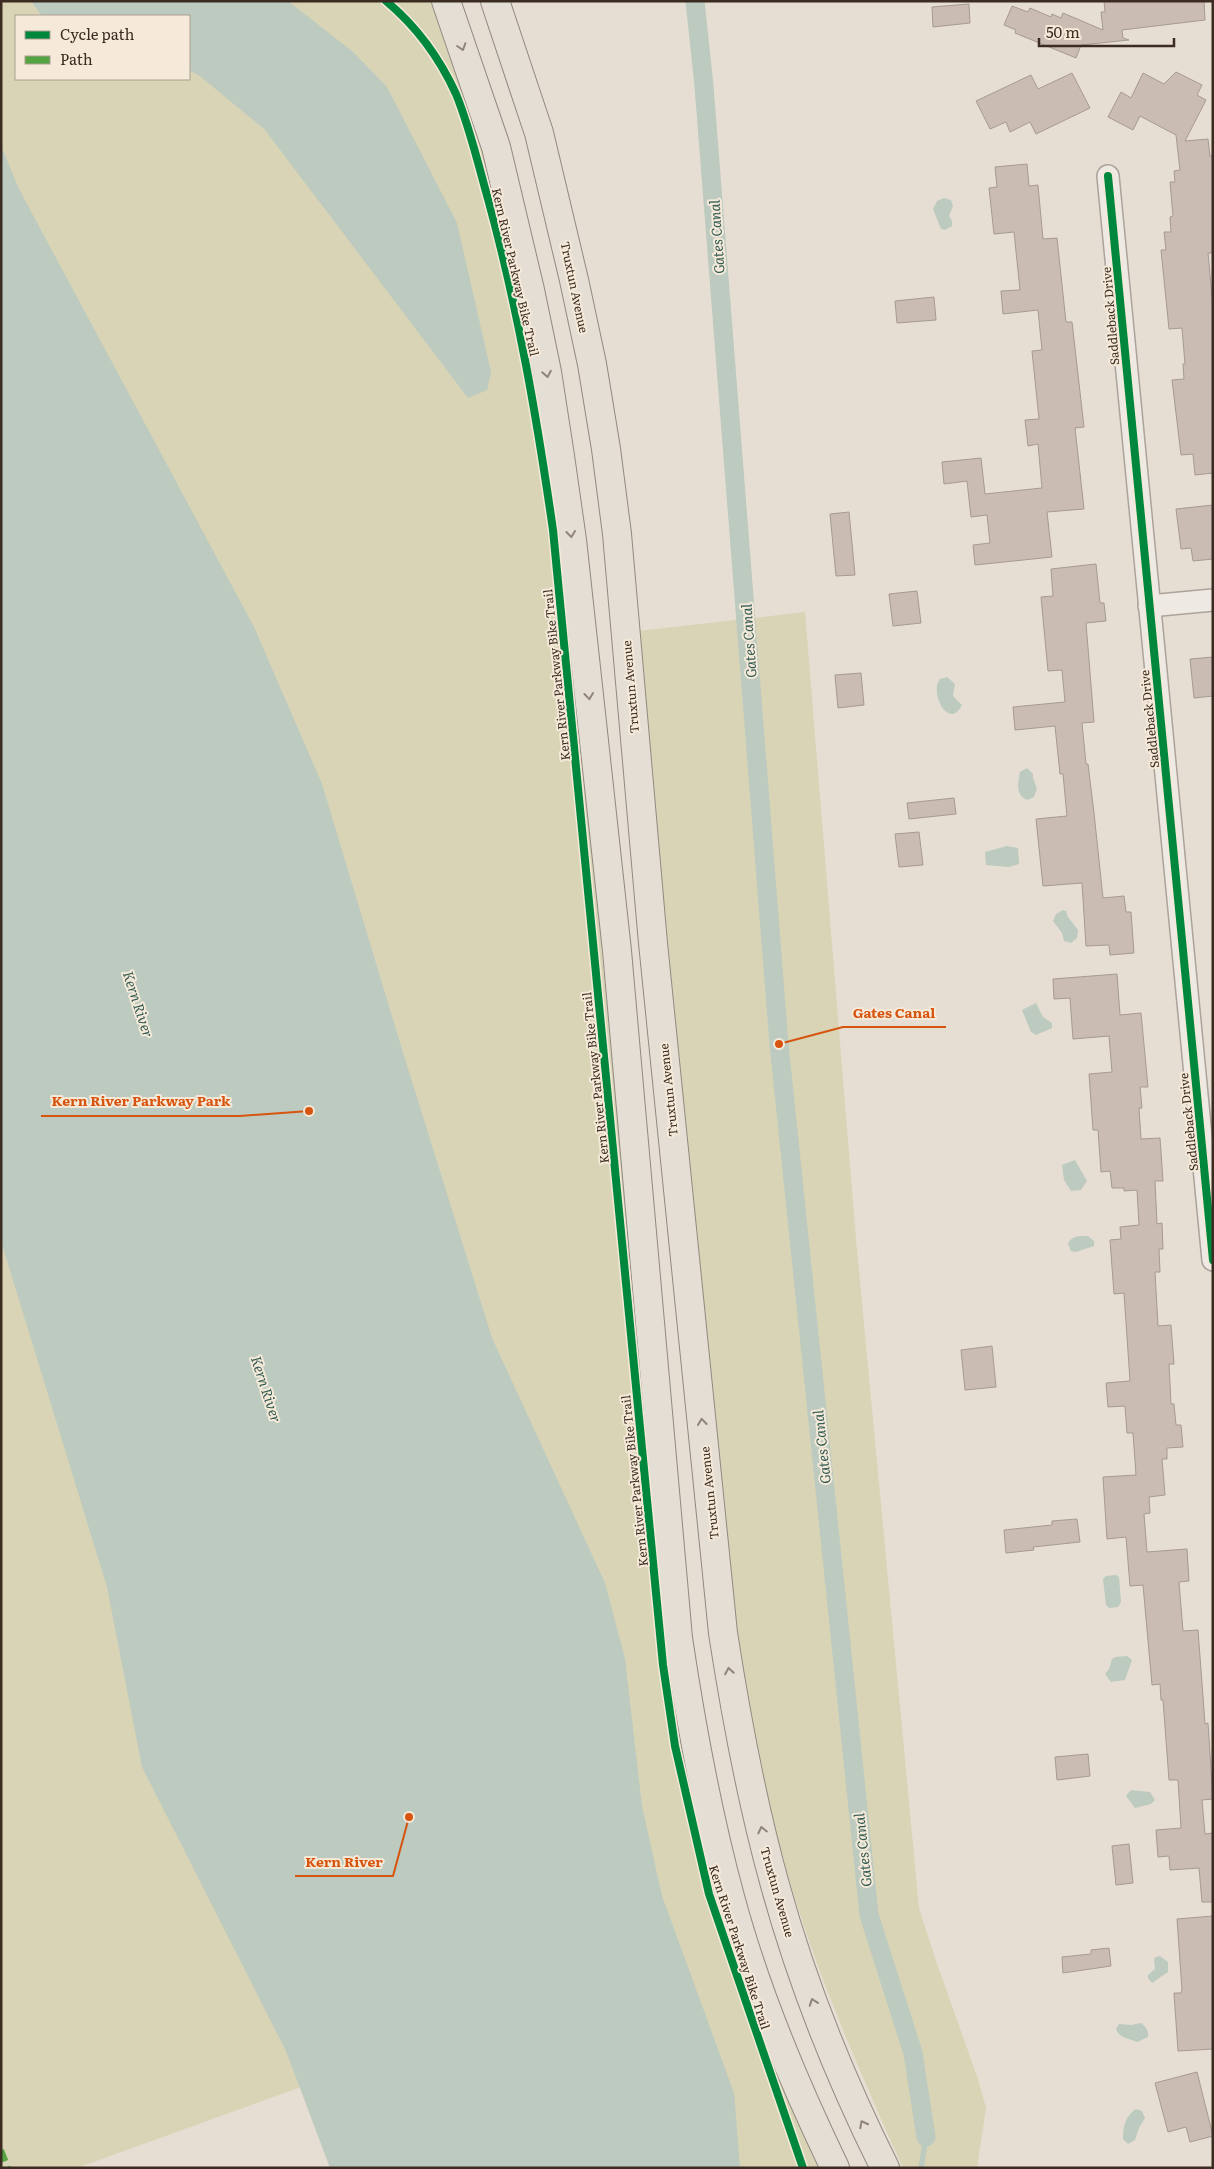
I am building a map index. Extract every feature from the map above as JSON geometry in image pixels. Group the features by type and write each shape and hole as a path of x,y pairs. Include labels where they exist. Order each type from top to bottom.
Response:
{"main road":[{"path":"446,1 496,147 530,290 547,372 560,456 616,941 678,1638 691,1726 730,1897 757,1982 789,2066 835,2168"},
{"name":"Truxtun Avenue","path":"495,1 539,133 592,364 606,449 617,534 653,943 723,1633 736,1718 774,1885 800,1967 858,2114 885,2168"}],"street":[{"name":"Saddleback Drive","path":"1108,176 1213,1260"},
{"path":"1149,606 1213,600"}],"shaded area":[{"path":"1,1 430,1 449,48 490,174 529,339 567,590 667,1632 822,2168 486,2168 434,2039 77,2168 1,2168"},
{"path":"805,612 856,1239 919,1908 978,2079 986,2108 977,2168 903,2168 860,2071 820,1972 785,1866 757,1749 730,1591 638,631"}],"water":[{"path":"31,1 288,1 353,52 387,87 457,223 491,372 487,390 468,398 265,130 200,76 190,71 190,15 41,15"},
{"path":"1,146 19,189 254,627 322,784 492,1338 605,1583 625,1659 642,1806 662,1896 734,2093 740,2168 330,2168 286,2051 142,1767 107,1587 1,1241"},
{"path":"944,198 951,200 953,206 949,216 952,226 945,230 941,229 933,209 937,201"},
{"path":"947,677 955,684 953,696 962,705 957,712 952,714 946,712 942,707 937,693 937,685 940,679"},
{"path":"1027,768 1033,774 1037,789 1034,797 1027,800 1019,792 1018,784 1020,772"},
{"path":"1007,846 1018,848 1019,864 1009,867 986,865 985,852"},
{"path":"1063,910 1066,911 1068,917 1078,930 1077,938 1071,943 1064,941 1062,933 1053,921 1056,914"},
{"path":"1036,1003 1043,1017 1052,1023 1052,1028 1036,1035 1031,1032 1022,1010"},
{"path":"1075,1160 1087,1181 1081,1190 1071,1191 1064,1180 1062,1165"},
{"path":"1078,1236 1088,1236 1094,1241 1094,1246 1076,1252 1071,1251 1068,1244 1070,1240"},
{"path":"1116,1575 1119,1577 1121,1602 1118,1607 1109,1608 1106,1605 1103,1579 1106,1576"},
{"path":"1127,1656 1132,1660 1125,1680 1111,1682 1105,1674 1109,1669 1112,1659"},
{"path":"1131,1790 1150,1792 1155,1800 1151,1804 1135,1808 1126,1796"},
{"path":"1160,1956 1168,1962 1168,1972 1152,1983 1148,1975 1155,1969 1154,1959"},
{"path":"1141,2023 1147,2029 1148,2037 1137,2042 1122,2036 1116,2029 1119,2024 1131,2025"},
{"path":"1136,2109 1142,2111 1145,2118 1135,2140 1128,2144 1123,2139 1124,2126 1129,2115"}],"building":[{"path":"1104,1 1204,1 1205,20 1122,30 1123,38 1129,40 1081,45 1076,58 1015,33 1016,30 1004,25 1012,6 1028,12 1030,8 1051,17 1052,14 1061,18 1063,13 1103,30 1101,12 1105,12"},
{"path":"969,4 970,23 933,27 932,7"},
{"path":"1176,72 1202,85 1197,95 1206,100 1185,141 1208,139 1210,156 1213,156 1213,253 1208,253 1213,307 1213,473 1195,475 1193,454 1181,455 1172,380 1184,379 1183,364 1185,364 1182,328 1169,329 1161,250 1166,250 1164,232 1171,232 1170,217 1173,216 1170,182 1175,182 1174,171 1180,170 1176,135 1140,116 1133,130 1108,117 1121,92 1131,98 1143,73 1164,84"},
{"path":"1072,73 1090,108 1036,134 1030,122 1010,132 1006,122 990,129 976,101 1031,75 1038,89"},
{"path":"1027,164 1029,186 1038,185 1043,239 1057,238 1066,322 1072,322 1084,427 1075,428 1084,509 1047,512 1052,557 975,565 973,545 990,543 987,515 971,517 967,481 944,484 942,462 981,458 985,494 1042,488 1038,444 1028,446 1025,420 1039,419 1032,351 1042,350 1038,310 1003,314 1001,291 1020,290 1014,232 994,234 989,188 997,187 995,167"},
{"path":"934,297 936,320 897,323 895,301"},
{"path":"1213,505 1213,559 1193,561 1191,548 1181,549 1176,509"},
{"path":"849,512 855,575 836,576 830,514"},
{"path":"1096,564 1100,603 1104,603 1106,621 1086,623 1094,722 1082,723 1086,764 1088,764 1103,898 1124,896 1126,912 1131,912 1134,953 1110,955 1109,945 1086,946 1082,883 1043,886 1036,819 1067,816 1063,774 1060,774 1055,726 1015,730 1013,707 1065,702 1062,670 1048,671 1041,597 1053,596 1051,569"},
{"path":"917,591 921,623 893,626 889,594"},
{"path":"1213,657 1213,696 1194,698 1190,659"},
{"path":"861,673 864,705 838,708 835,675"},
{"path":"954,798 956,814 909,819 907,803"},
{"path":"919,832 923,865 899,867 895,834"},
{"path":"1117,974 1120,1015 1141,1013 1148,1087 1140,1087 1142,1108 1139,1108 1141,1139 1160,1138 1163,1181 1155,1181 1157,1224 1162,1223 1163,1249 1159,1249 1160,1272 1155,1272 1158,1326 1171,1325 1174,1364 1169,1364 1171,1404 1174,1404 1176,1425 1181,1425 1183,1447 1167,1448 1167,1459 1162,1459 1165,1495 1149,1497 1150,1513 1144,1514 1147,1552 1187,1549 1189,1581 1179,1582 1183,1631 1198,1630 1205,1724 1208,1723 1213,1799 1202,1800 1205,1834 1212,1833 1213,1836 1213,1902 1202,1902 1199,1868 1170,1870 1169,1856 1158,1857 1156,1830 1181,1828 1178,1780 1169,1780 1163,1700 1161,1700 1160,1684 1152,1685 1143,1585 1130,1586 1126,1537 1107,1539 1103,1477 1136,1475 1133,1433 1127,1433 1125,1406 1108,1407 1106,1383 1130,1381 1124,1293 1114,1294 1110,1240 1121,1239 1120,1227 1139,1225 1137,1190 1124,1191 1124,1188 1112,1188 1110,1171 1101,1172 1098,1130 1093,1130 1089,1074 1112,1072 1109,1036 1073,1039 1070,998 1054,999 1053,979"},
{"path":"992,1346 996,1387 965,1390 961,1350"},
{"path":"1077,1519 1080,1542 1033,1547 1034,1550 1006,1553 1004,1530 1052,1525 1052,1521"},
{"path":"1088,1754 1090,1776 1057,1780 1055,1757"},
{"path":"1129,1844 1133,1883 1116,1885 1112,1846"},
{"path":"1213,1916 1213,2049 1178,2051 1174,1993 1181,1993 1182,1990 1177,1919"},
{"path":"1109,1948 1111,1966 1063,1973 1062,1957 1091,1954 1091,1950"},
{"path":"1197,2072 1213,2136 1190,2142 1186,2127 1168,2132 1155,2083"}],"waterway":[{"name":"Gates Canal","path":"695,1 704,86 779,1044 869,1915 913,2053 926,2137"},
{"name":"Gates Canal","path":"921,2168 926,2137"}],"marked path":[{"path":"1,2150 8,2168"}],"cycle path":[{"name":"Kern River Parkway Bike Trail","path":"386,1 417,32 443,68 456,94 474,146 518,322 553,530 663,1665 675,1746 709,1894 803,2168"},
{"path":"1108,176 1213,1260"}],"place":[{"name":"Gates Canal","path":"779,1044"},
{"name":"Kern River Parkway Park","path":"309,1111"},
{"name":"Kern River","path":"409,1817"}]}
